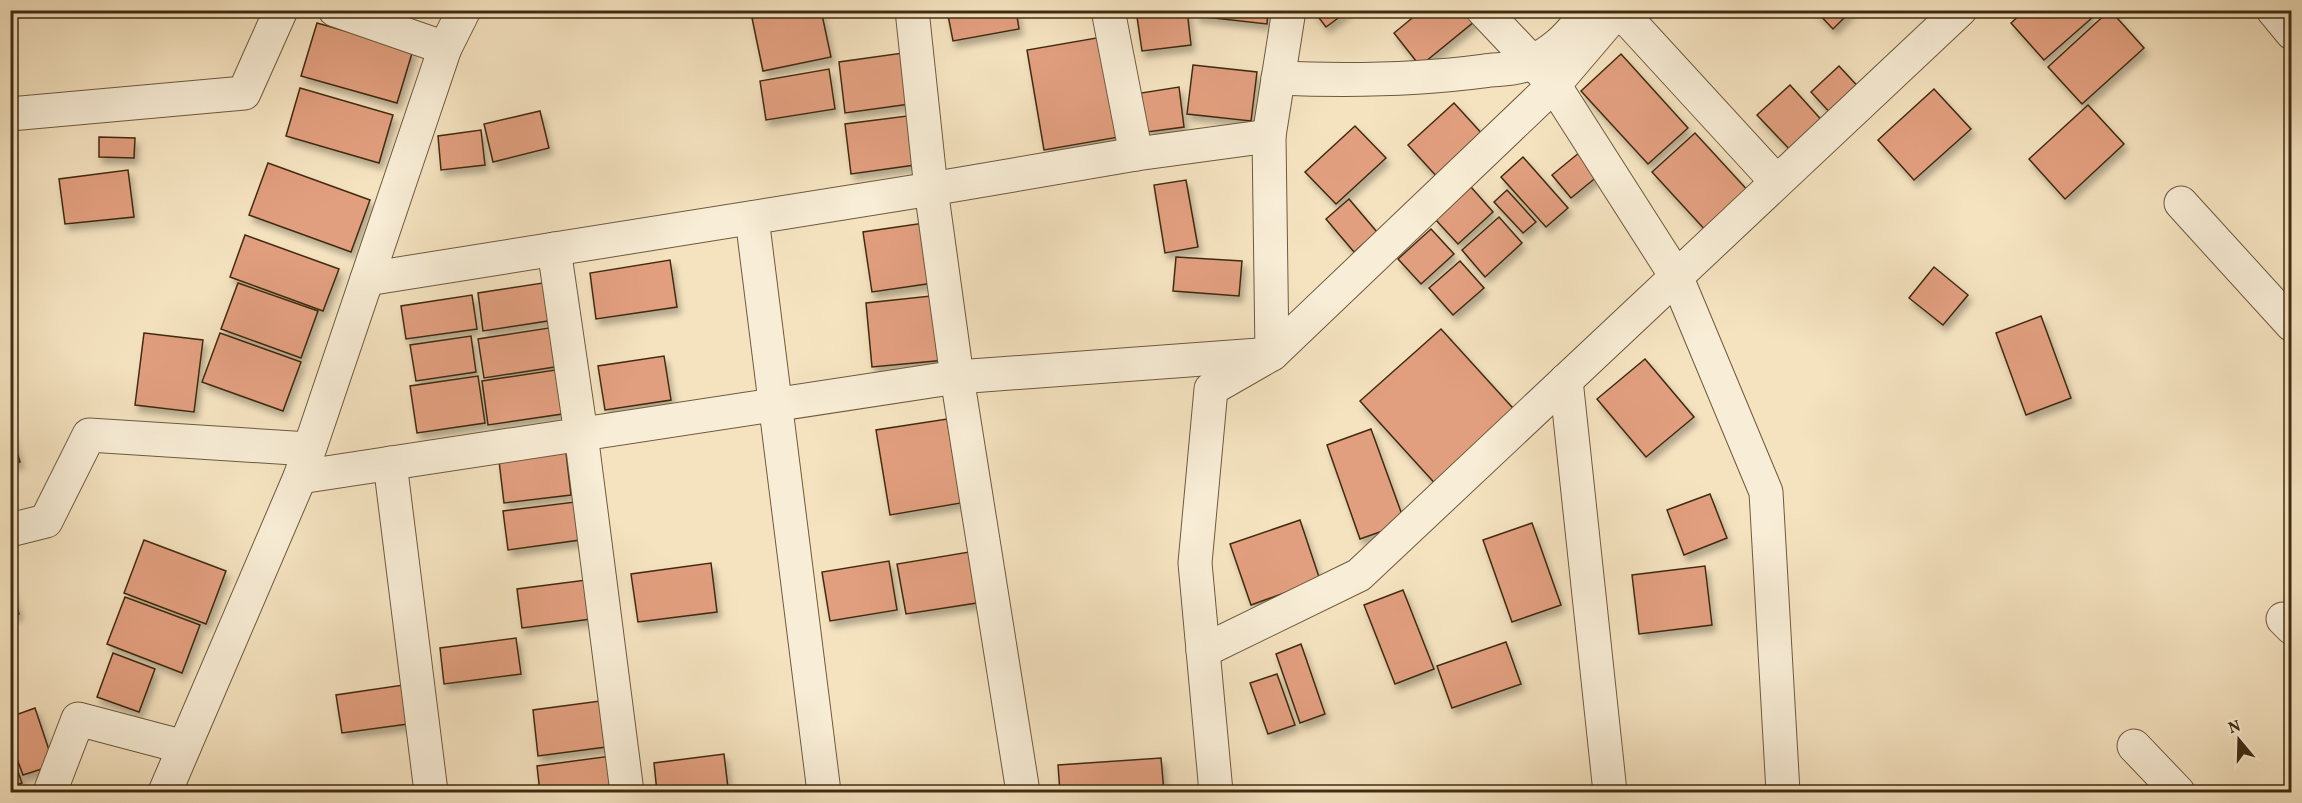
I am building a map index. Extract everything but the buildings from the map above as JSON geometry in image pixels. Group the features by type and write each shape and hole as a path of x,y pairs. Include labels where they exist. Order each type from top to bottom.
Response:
{"street":[{"path":"10,114 244,93 281,10"},
{"path":"335,10 446,48"},
{"path":"165,792 304,463 446,48 464,10"},
{"path":"912,10 932,189 957,377 1023,792"},
{"path":"1108,10 1136,154"},
{"path":"1272,354 1269,136 1289,10"},
{"path":"1483,10 1554,85 1676,276 1766,492 1783,792"},
{"path":"1278,78 1320,80 1398,78 1463,74 1523,65 1559,46 1590,10"},
{"path":"1216,792 1195,563 1211,389 1272,354 1554,85 1619,10 1776,181"},
{"path":"1203,651 1359,575 1960,10"},
{"path":"2273,10 2292,33"},
{"path":"367,279 932,189 1136,154 1269,136"},
{"path":"2181,203 2292,325"},
{"path":"752,218 824,792"},
{"path":"554,249 581,434 627,792"},
{"path":"10,530 46,521 89,435 304,463 390,463 957,377 1272,354"},
{"path":"1566,380 1610,792"},
{"path":"390,463 431,792"},
{"path":"50,792 78,718 184,747"},
{"path":"2134,746 2178,792"}]}
